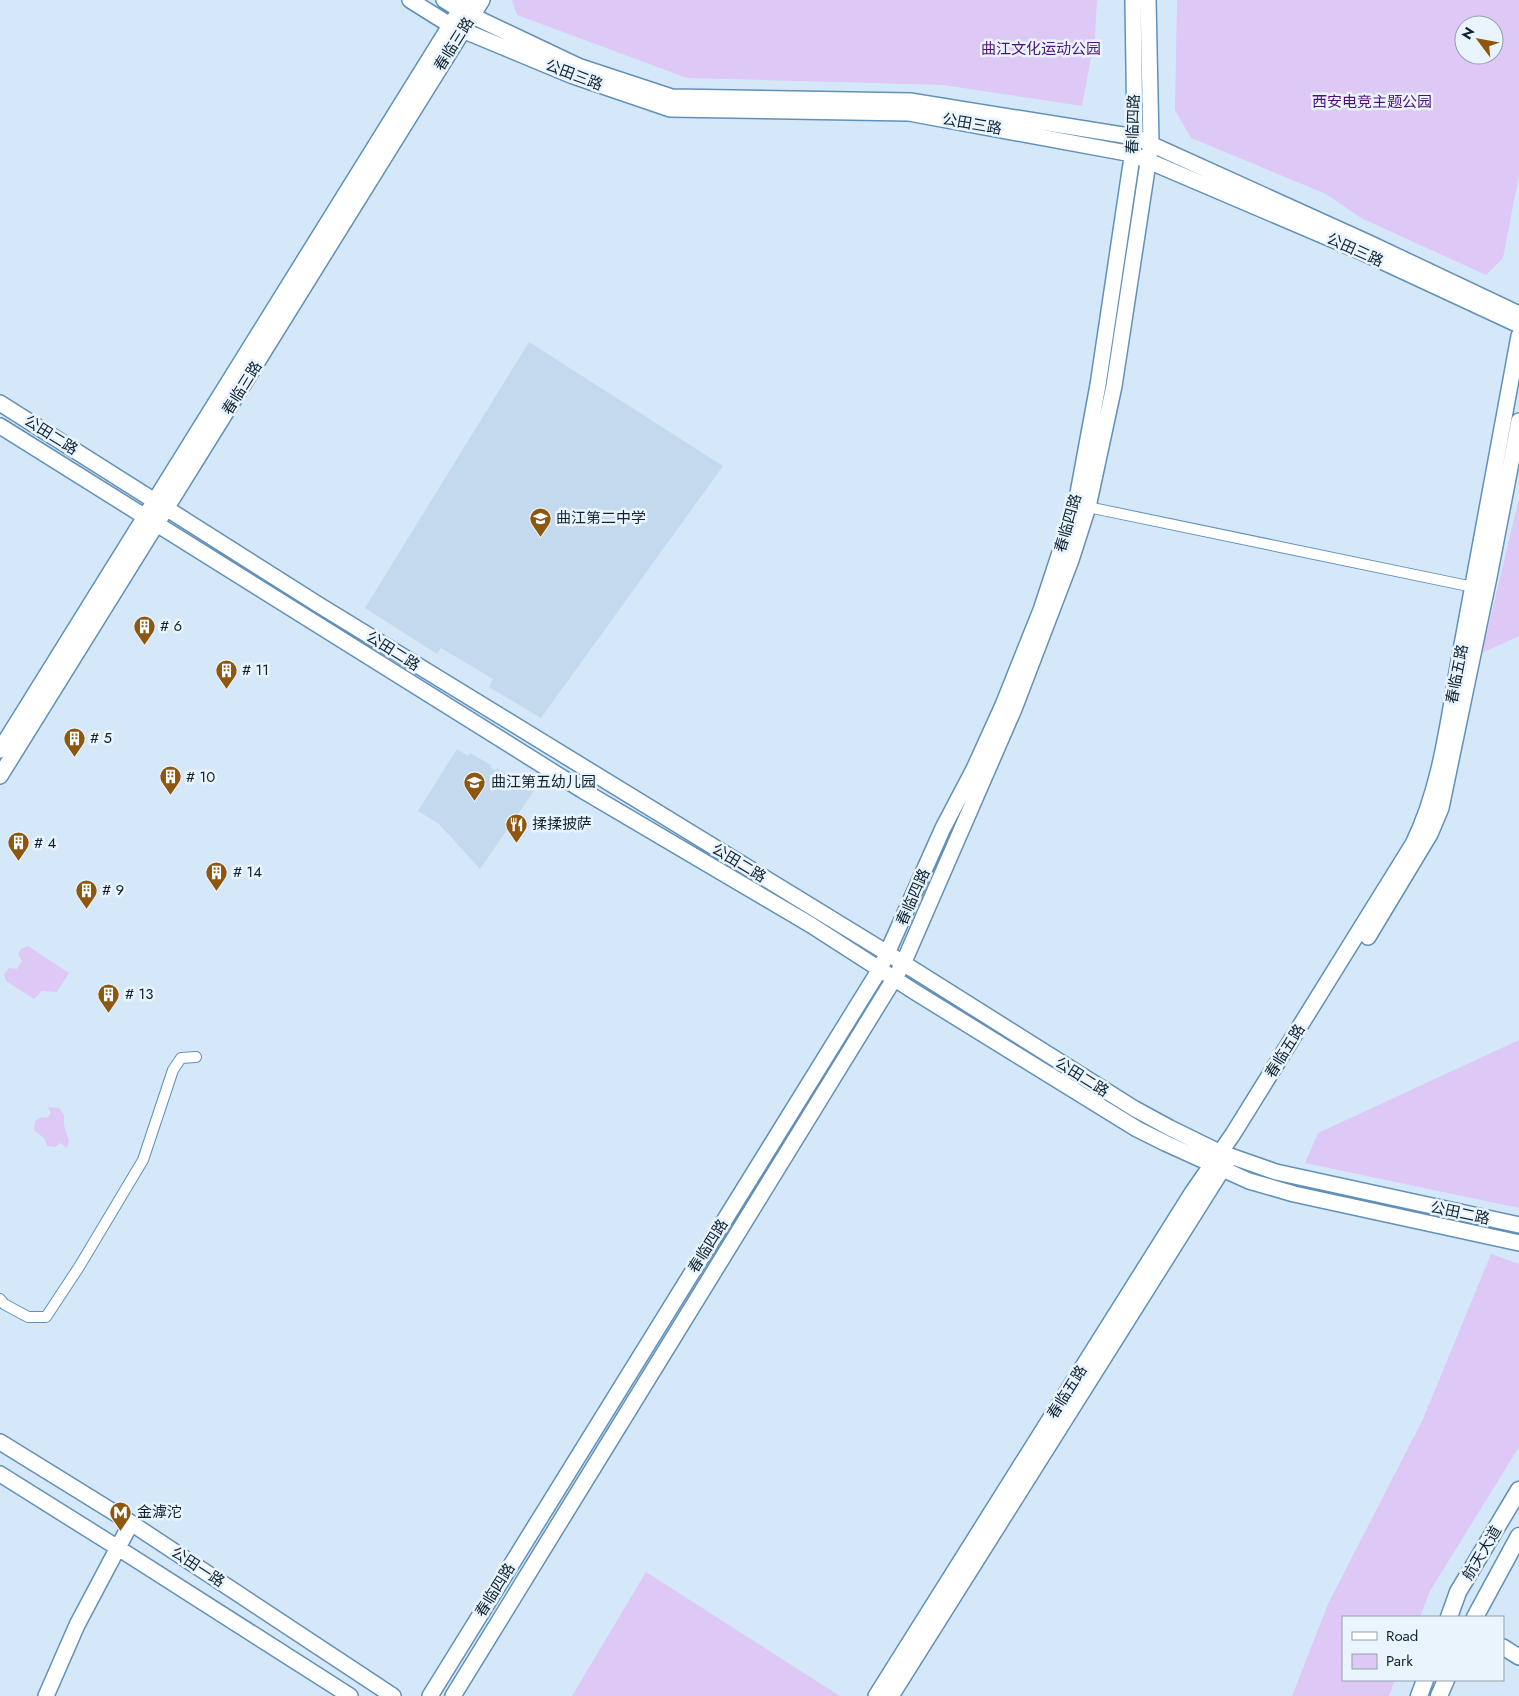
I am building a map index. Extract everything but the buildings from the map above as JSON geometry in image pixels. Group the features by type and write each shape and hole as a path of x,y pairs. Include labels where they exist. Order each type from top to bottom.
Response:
{"main road":[{"name":"航天大道","path":"1449,1616 1458,1592 1519,1490"},
{"name":"航天大道","path":"1477,1616 1519,1536"},
{"path":"1419,1696 1425,1681"},
{"path":"1439,1696 1446,1681"}],"street":[{"name":"公田三路","path":"410,0 457,28 574,76 670,109 909,113 1132,154 1364,253 1519,325"},
{"name":"公田三路","path":"444,0 466,9 578,66 672,97 910,101 1135,137 1519,314"},
{"name":"春临三路","path":"0,750 162,504 457,28 466,9 482,0"},
{"name":"春临四路","path":"453,1696 894,980 903,964 1014,709 1071,560 1082,505 1135,137 1134,0"},
{"name":"春临四路","path":"430,1696 880,969 943,828 974,769 1003,705 1082,505 1114,386 1151,143 1148,0"},
{"name":"春临五路","path":"891,1696 1221,1160 1430,834 1441,808 1446,783 1480,589 1519,336"},
{"name":"公田二路","path":"0,403 362,631 1135,1109 1170,1128 1221,1160 1249,1181 1294,1194 1519,1243"},
{"name":"春临五路","path":"1480,589 1519,422"},
{"name":"公田二路","path":"0,426 574,785 811,925 894,980 1137,1129 1221,1160 1519,1225"},
{"path":"1082,505 1480,589"},
{"name":"春临三路","path":"0,776 151,521"},
{"path":"0,1299 4,1304 28,1317 46,1317 143,1160 173,1070 182,1058 196,1057"},
{"name":"春临五路","path":"876,1696 1192,1193 1221,1160"},
{"name":"公田一路","path":"0,1442 131,1523 393,1696"},
{"name":"公田一路","path":"0,1474 350,1696"},
{"path":"46,1696 77,1625 131,1523"},
{"path":"1504,1648 1519,1657"}],"shaded area":[{"name":"曲江第二中学","path":"529,342 723,466 541,718 489,687 493,679 441,648 437,654 365,608"},
{"name":"曲江第五幼儿园","path":"457,749 468,756 470,753 491,765 490,767 495,770 497,768 534,791 480,869 439,824 418,811"}],"green space":[{"name":"曲江文化运动公园","path":"512,0 1097,0 1095,36 1082,106 943,85 687,78 517,15"},
{"name":"西安电竞主题公园","path":"1177,0 1519,0 1519,175 1503,258 1486,275 1361,218 1326,194 1191,138 1175,110"},
{"path":"1519,498 1519,636 1482,653"},
{"path":"28,946 69,973 57,992 42,991 34,999 6,981 4,974 9,968 17,969 22,961 18,954 21,949"},
{"path":"1519,1040 1519,1208 1305,1163 1318,1133"},
{"path":"48,1107 59,1108 64,1115 64,1125 69,1141 67,1148 61,1143 55,1147 47,1146 44,1138 34,1130 35,1121 41,1117 47,1118 51,1113"},
{"path":"1491,1254 1519,1264 1519,1447 1430,1591 1420,1616 1342,1616 1342,1681 1395,1681 1389,1696 1292,1696 1328,1604 1423,1419"},
{"path":"646,1572 840,1696 572,1696"}],"place":[{"name":"曲江第二中学","path":"540,537"},
{"name":"# 6","path":"144,645"},
{"name":"# 11","path":"226,689"},
{"name":"# 5","path":"74,757"},
{"name":"# 10","path":"170,796"},
{"name":"曲江第五幼儿园","path":"475,801"},
{"name":"揉揉披萨","path":"516,843"},
{"name":"# 4","path":"18,862"},
{"name":"# 14","path":"217,891"},
{"name":"# 9","path":"86,909"},
{"name":"# 13","path":"109,1013"},
{"name":"金滹沱","path":"121,1531"}]}
